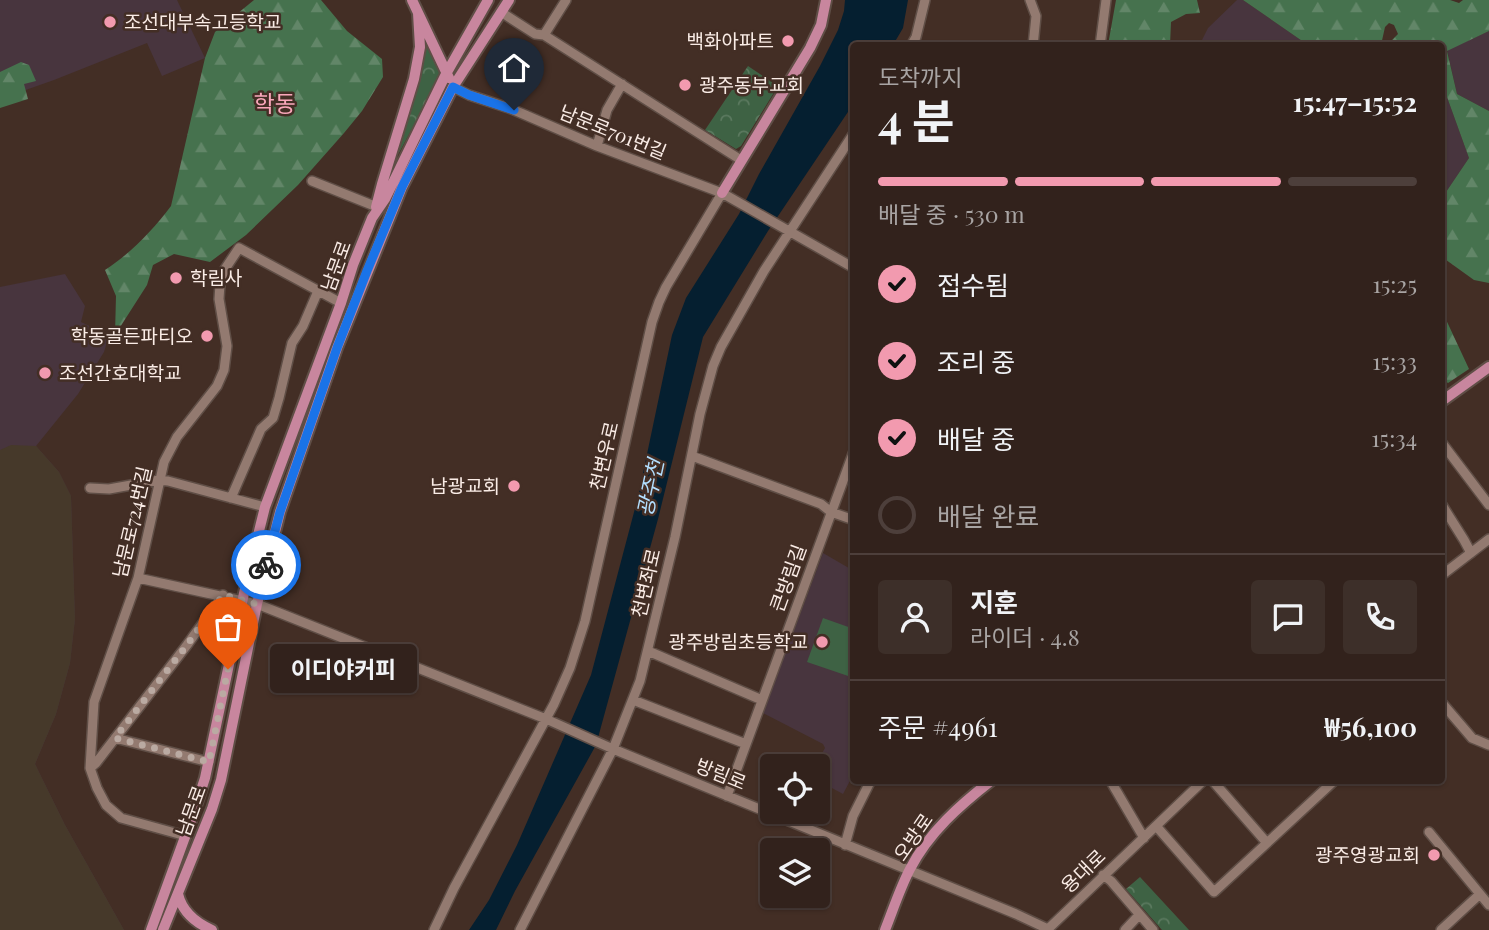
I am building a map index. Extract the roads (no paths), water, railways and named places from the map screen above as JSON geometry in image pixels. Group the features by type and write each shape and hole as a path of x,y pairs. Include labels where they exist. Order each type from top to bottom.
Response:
{"main road":[{"path":"412,0 453,87"},
{"name":"남문로","path":"163,930 221,780 257,604 280,512 346,326 402,187 453,87 509,0"},
{"name":"천변우로","path":"722,193 810,48 821,25 826,0"},
{"name":"남문로","path":"151,930 205,778 265,507 372,218 385,199 446,74 481,15 485,1"},
{"path":"372,218 414,79 420,47 418,13"},
{"path":"340,305 343,315 341,324 346,326"},
{"path":"1445,399 1489,367"},
{"name":"오방로","path":"885,930 909,871 924,846 951,815 987,784"},
{"path":"178,894 190,916 212,930"}],"street":[{"path":"544,35 566,0"},
{"path":"913,42 925,0"},
{"path":"1030,0 1036,16 1033,42"},
{"path":"1101,42 1107,0"},
{"path":"501,12 535,34 544,35 741,160"},
{"path":"597,146 607,110 622,84"},
{"name":"남문로701번길","path":"453,87 722,193 850,266"},
{"name":"천변좌로","path":"520,930 613,749 633,700 648,651 711,373 721,347 789,232 850,149"},
{"path":"313,181 377,207"},
{"name":"천변우로","path":"434,930 570,668 585,621 656,310 722,193"},
{"name":"남문로724번길","path":"186,836 121,818 102,798 90,768 94,702 138,578 159,480 170,449 217,386 224,370 227,346 219,299 225,269 239,248 318,290 340,305"},
{"path":"231,498 261,429 273,418 292,343 303,326 318,290"},
{"path":"1445,447 1489,505"},
{"path":"692,456 821,504 831,512 850,519"},
{"name":"큰방림길","path":"727,796 850,462"},
{"path":"90,488 116,488 159,480 265,507"},
{"path":"1445,510 1471,553"},
{"path":"1445,573 1489,539"},
{"name":"방림로","path":"138,578 257,604 545,719 1016,914 1047,930"},
{"path":"90,768 223,595"},
{"path":"648,651 762,700"},
{"path":"633,700 746,744"},
{"path":"1445,707 1472,738 1489,745"},
{"name":"남문로","path":"115,738 209,762"},
{"path":"845,845 853,816 869,784"},
{"path":"1112,784 1144,838"},
{"name":"용대로","path":"1047,930 1200,784"},
{"path":"1215,784 1267,843"},
{"path":"1157,827 1214,892 1331,784"},
{"path":"1429,832 1489,905"},
{"path":"1103,875 1153,930"},
{"path":"1446,928 1480,894"},
{"path":"1125,930 1139,915"}],"water":[{"name":"광주천","path":"845,0 908,0 903,28 895,42 850,42 850,109 768,231 703,337 658,519 596,745 496,930 469,930 489,900 517,845 591,675 638,497 672,335 686,298 739,214 820,66 844,11"}],"place":[{"name":"조선대부속고등학교","path":"110,22"},
{"name":"백화아파트","path":"788,41"},
{"name":"광주동부교회","path":"685,85"},
{"name":"학림사","path":"176,278"},
{"name":"학동골든파티오","path":"207,336"},
{"name":"조선간호대학교","path":"45,373"},
{"name":"남광교회","path":"514,486"},
{"name":"광주방림초등학교","path":"822,642"},
{"name":"이디야커피","path":"228,669"},
{"name":"광주영광교회","path":"1434,855"}],"district":[{"name":"학동","path":"275,104"}]}
